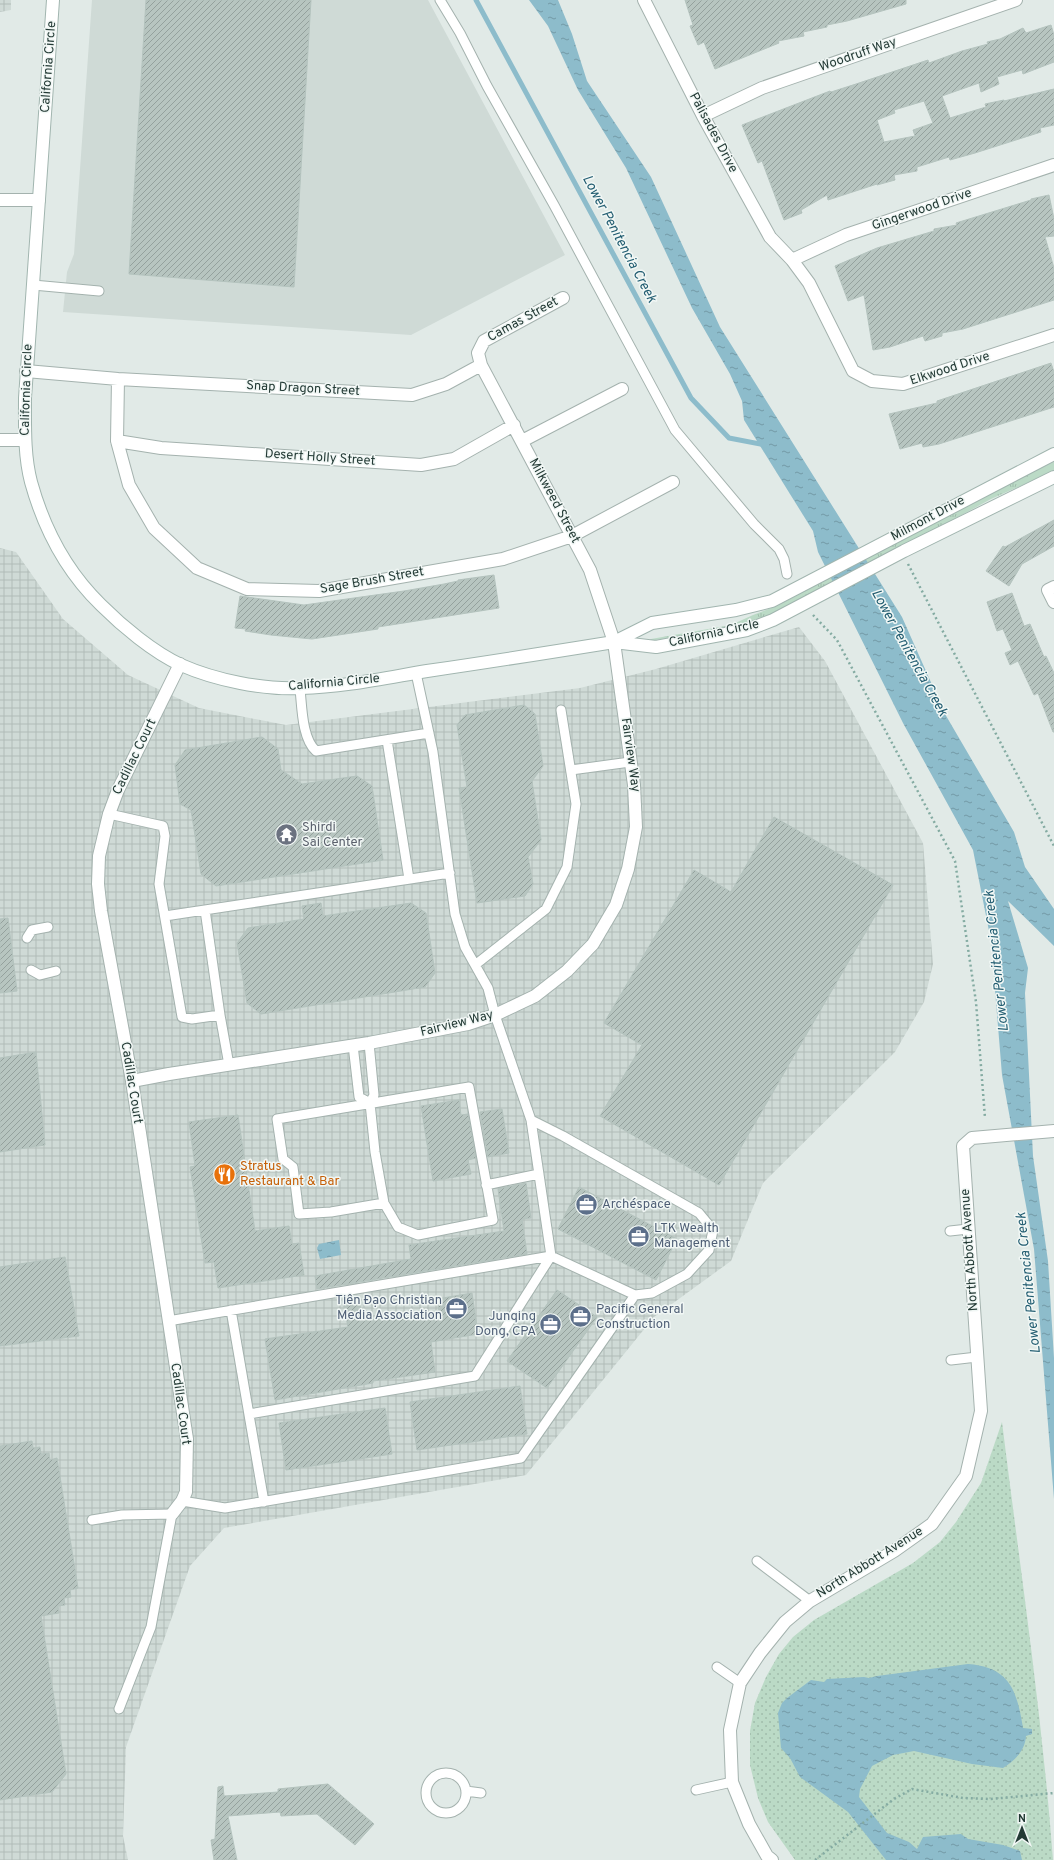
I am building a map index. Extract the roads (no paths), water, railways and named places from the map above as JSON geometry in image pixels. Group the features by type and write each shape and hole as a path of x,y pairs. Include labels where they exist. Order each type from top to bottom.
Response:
{"street":[{"name":"California Circle","path":"53,0 26,371 25,440 31,482 45,521 62,559 87,591 118,622 148,644 180,664 219,678 258,686 300,688 347,684 614,642 656,647 747,630 807,604"},
{"name":"Palisades Drive","path":"644,0 703,116 770,237 792,260"},
{"name":"Woodruff Way","path":"703,116 762,88 1016,0"},
{"name":"Gingerwood Drive","path":"792,260 846,235 1054,165"},
{"path":"0,200 39,200"},
{"name":"Elkwood Drive","path":"792,260 809,283 853,371 872,381 903,384 1054,336"},
{"name":"Camas Street","path":"481,365 478,353 484,341 563,298"},
{"name":"Snap Dragon Street","path":"26,371 118,378 412,395 446,384 481,365"},
{"name":"Milkweed Street","path":"481,365 590,570 614,642"},
{"name":"Sage Brush Street","path":"118,378 117,441 129,486 154,528 197,568 247,589 319,591 503,559 572,536 673,482"},
{"path":"522,441 622,389"},
{"name":"Desert Holly Street","path":"117,441 161,448 421,465 454,458 514,425"},
{"path":"0,440 25,440"},
{"name":"Milmont Drive","path":"802,587 892,538 1054,454"},
{"name":"Milmont Drive","path":"807,604 902,552 1054,477"},
{"name":"California Circle","path":"614,642 652,623 736,610 772,601 802,587"},
{"path":"1051,589 1054,602"},
{"name":"Fairview Way","path":"132,1081 229,1064 369,1043 468,1024 495,1015 535,996 567,971 593,944 616,905 628,869 636,827 636,800 614,642"},
{"name":"Cadillac Court","path":"172,1514 182,1501 186,1492 187,1439 132,1081 99,898 99,856 109,814 118,790 180,664"},
{"name":"North Abbott Avenue","path":"772,1860 767,1856 749,1824 732,1782 730,1730 740,1683 760,1653 785,1622 810,1601 894,1551 932,1524 966,1476 981,1411 963,1146 972,1138 1054,1131"}],"lane":[{"path":"440,0 460,33 487,86 554,205 675,430 754,524 779,549 784,559 787,574"},
{"path":"33,285 99,291"},
{"path":"249,1414 475,1376 551,1256 531,1120 495,1015 488,988 464,947 455,914 433,752 416,673"},
{"path":"300,688 306,737 310,746 316,751 429,733"},
{"path":"475,965 546,909 567,867 576,804 561,710"},
{"path":"387,740 409,879"},
{"path":"571,770 630,762"},
{"path":"109,814 163,826 164,836 159,884 182,1017 192,1019 220,1015"},
{"path":"165,916 450,872"},
{"path":"204,910 229,1064"},
{"path":"28,938 32,930 48,927"},
{"path":"32,970 40,975 56,971"},
{"path":"369,1043 374,1095 370,1103 375,1152 384,1203 398,1227 418,1235 493,1220 468,1088 370,1103 277,1119 283,1159 293,1167 299,1214 332,1212 384,1203"},
{"path":"353,1045 359,1097 370,1103"},
{"path":"168,1321 551,1256 635,1295 652,1293 687,1274 709,1250 713,1230 699,1213 563,1136 531,1120"},
{"path":"486,1185 539,1174"},
{"path":"950,1231 968,1229"},
{"path":"182,1501 225,1508 521,1458 635,1295"},
{"path":"231,1310 264,1502"},
{"path":"951,1360 977,1357"},
{"path":"92,1520 122,1515 172,1514 152,1627 119,1709"},
{"path":"757,1561 810,1601"},
{"path":"717,1667 740,1683"},
{"path":"445,1773 453,1774 459,1778 464,1784 466,1791 465,1799 461,1806 455,1810 447,1812 440,1812 433,1808 428,1802 426,1794 427,1786 431,1780 437,1775 445,1773"},
{"path":"696,1790 732,1782"},
{"path":"466,1791 480,1793"}],"water":[{"path":"529,0 558,0 572,34 587,81 651,177 720,327 902,617 945,714 1014,832 1025,867 1054,909 1054,946 1008,901 1028,968 1025,993 1033,1156 1048,1261 1054,1358 1054,1499 1034,1249 1002,1075 991,941 973,850 903,723 818,552 813,531 744,420 742,401 730,374 692,308 626,168 578,90 548,26"},
{"path":"339,1240 341,1255 320,1259 317,1248 319,1244"},
{"path":"968,1664 982,1666 993,1670 1009,1683 1018,1703 1023,1728 1032,1729 1032,1734 1026,1736 1024,1746 1019,1755 1003,1768 972,1764 914,1751 893,1755 872,1766 860,1789 859,1797 887,1833 909,1842 917,1849 923,1837 961,1834 968,1839 1003,1845 1020,1851 1022,1860 886,1860 848,1812 800,1777 790,1758 781,1748 778,1713 782,1703 811,1680 824,1682 827,1679 869,1678"}],"waterway":[{"name":"Lower Penitencia Creek","path":"476,0 691,398 729,438 765,445"}],"place":[{"name":"Shirdi Sai Center","path":"287,835"},
{"name":"Stratus Restaurant & Bar","path":"224,1174"},
{"name":"Archéspace","path":"586,1205"},
{"name":"LTK Wealth Management","path":"639,1236"},
{"name":"Tiên Đạo Christian Media Association","path":"457,1308"},
{"name":"Pacific General Construction","path":"581,1317"},
{"name":"Junqing Dong, CPA","path":"551,1324"}]}
